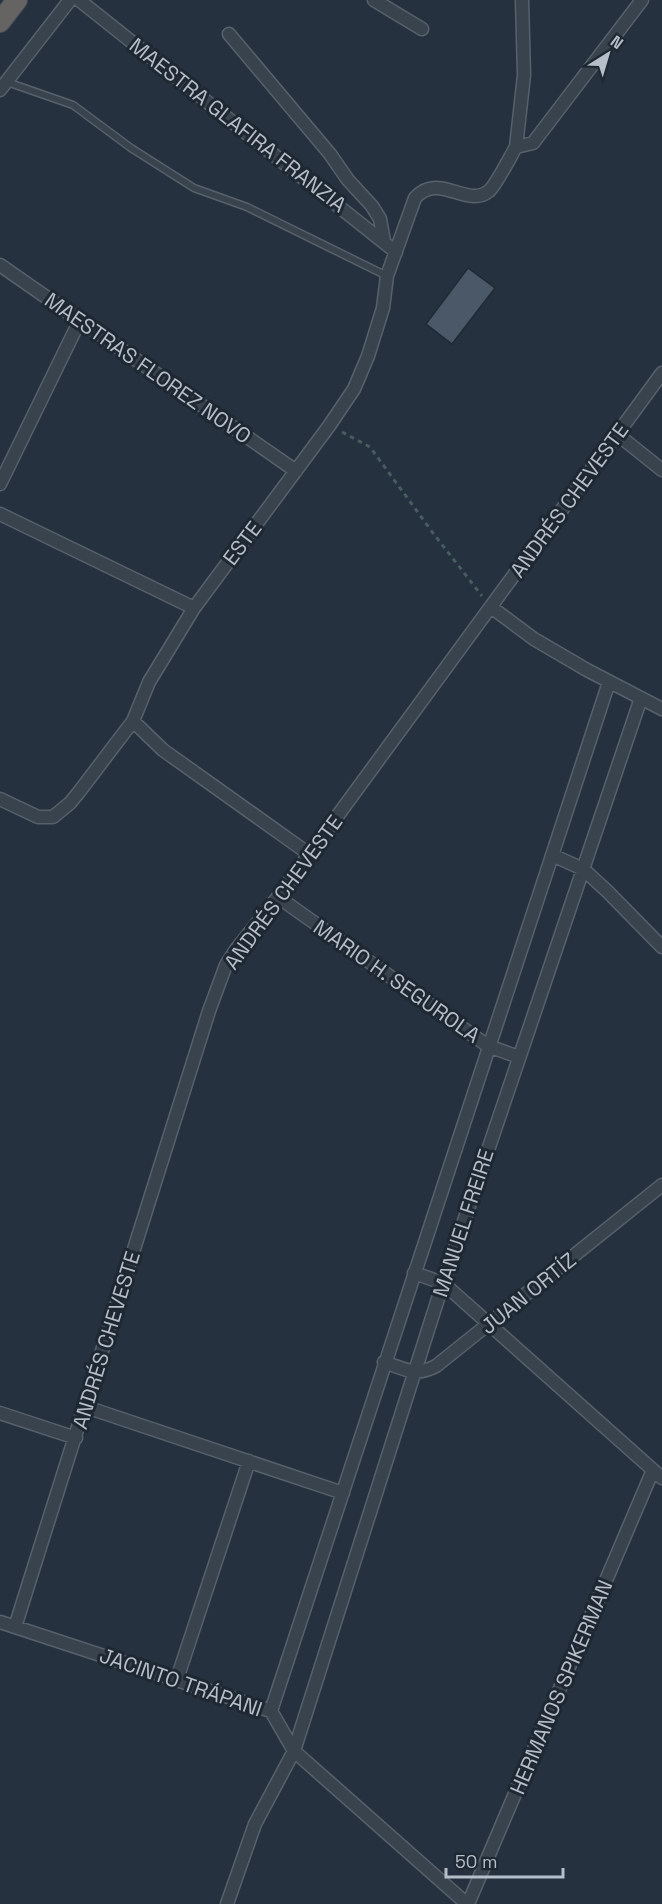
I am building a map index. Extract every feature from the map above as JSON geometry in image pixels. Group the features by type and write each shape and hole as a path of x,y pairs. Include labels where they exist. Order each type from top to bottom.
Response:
{"highway":[{"path":"0,6 3,0"},
{"path":"0,22 17,0"}],"street":[{"path":"3,86 70,0"},
{"name":"MAESTRA GLAFIRA FRANZIA","path":"80,0 396,252"},
{"path":"374,0 422,29"},
{"path":"522,0 524,75 516,147 533,143 642,0"},
{"path":"229,34 330,154 348,180 372,206 380,219 384,241"},
{"name":"ESTE","path":"0,800 38,817 53,817 74,797 133,721 149,681 194,608 354,389 368,356 383,308 387,276 415,198 423,190 431,187 477,196 489,191 516,147"},
{"name":"MAESTRAS FLOREZ NOVO","path":"0,265 296,471"},
{"path":"0,484 80,320"},
{"name":"ANDRÉS CHEVESTE","path":"15,1627 218,986 235,951 278,897 662,373"},
{"path":"617,434 662,470"},
{"path":"0,514 194,608"},
{"path":"491,607 534,639 662,709"},
{"name":"MANUEL FREIRE","path":"271,1711 609,682"},
{"name":"MANUEL FREIRE","path":"227,1904 255,1824 294,1751 443,1283 640,698"},
{"path":"133,721 163,750 309,854"},
{"path":"552,855 583,869 662,947"},
{"name":"MARIO H. SEGUROLA","path":"278,897 488,1046 519,1057"},
{"name":"JUAN ORTÍZ","path":"415,1372 422,1372 436,1366 661,1187"},
{"path":"414,1273 443,1283 658,1474"},
{"path":"384,1362 415,1372"},
{"path":"86,1407 343,1493"},
{"path":"0,1413 76,1438"},
{"path":"177,1679 249,1461"},
{"name":"HERMANOS SPIKERMAN","path":"467,1904 658,1474"},
{"name":"JACINTO TRÁPANI","path":"0,1622 271,1711 294,1751 467,1904"}],"lane":[{"path":"3,86 73,105 131,148 194,188 247,207 387,276"}],"path":[{"path":"329,426 370,447 491,607"}],"building":[{"path":"468,268 495,288 452,344 426,324"}]}
